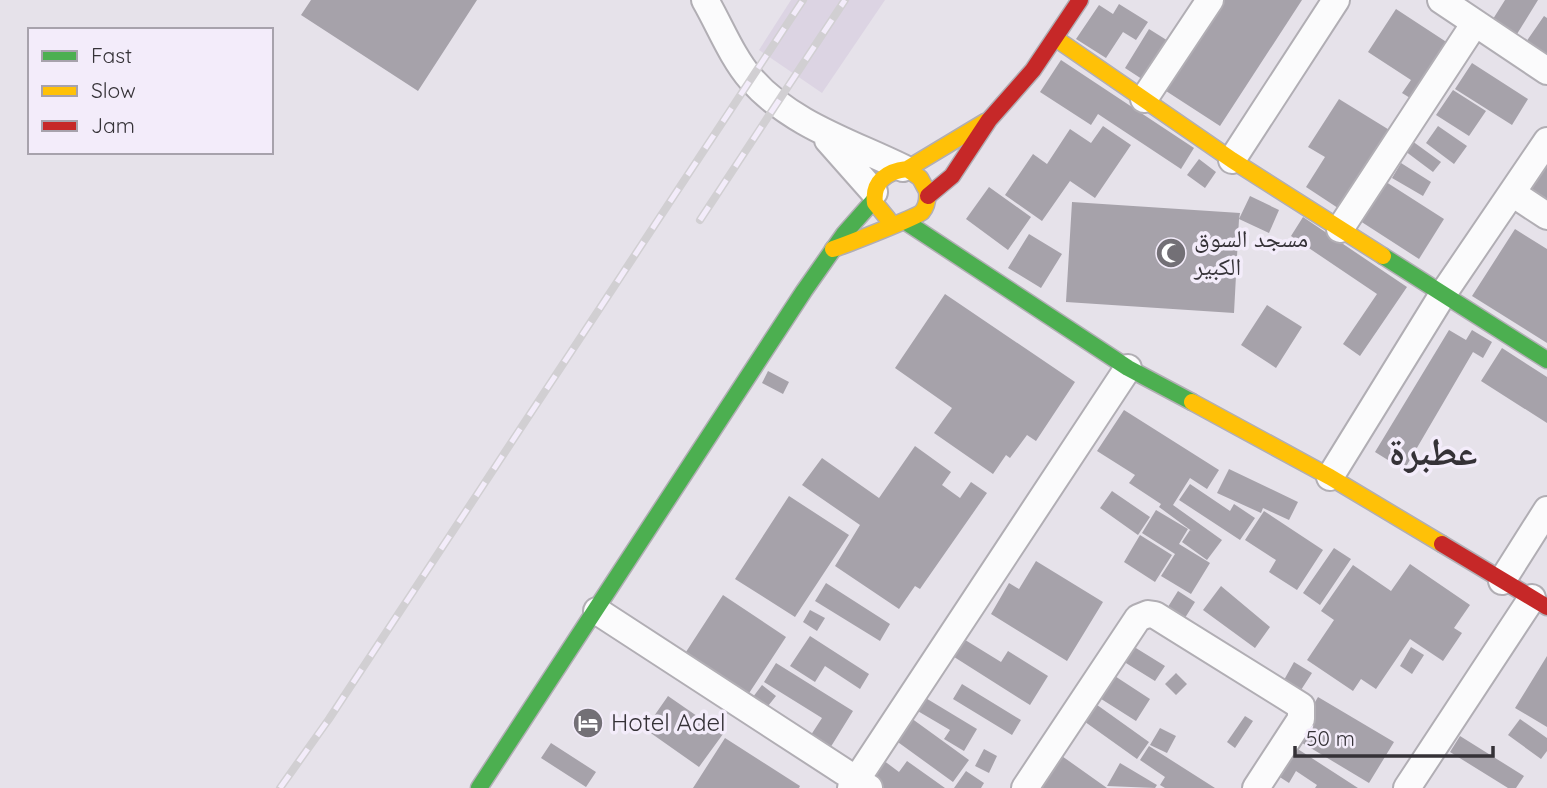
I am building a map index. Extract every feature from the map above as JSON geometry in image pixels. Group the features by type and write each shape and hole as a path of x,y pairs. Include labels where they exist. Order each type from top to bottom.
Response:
{"main road":[{"path":"833,249 915,219 930,205 989,120 1055,38 1080,0"},
{"path":"1055,38 1232,160 1547,360"},
{"path":"905,169 989,120"},
{"path":"479,788 833,249 874,196 881,177 895,169 905,169 922,178 930,205"},
{"path":"874,196 882,215 901,222 987,273 1128,368 1330,477 1540,603"},
{"path":"957,235 987,273"}],"street":[{"path":"705,0 752,80 778,103 815,127 905,169"},
{"path":"1144,99 1210,0"},
{"path":"1232,160 1336,0"},
{"path":"1441,0 1547,72"},
{"path":"1340,229 1475,23"},
{"path":"815,127 874,196"},
{"path":"1330,477 1443,294 1547,141"},
{"path":"1512,193 1547,216"},
{"path":"597,611 859,785 1128,368"},
{"path":"1502,580 1547,510"},
{"path":"1407,788 1540,603"},
{"path":"1025,788 1138,618 1147,614 1155,615 1301,706 1301,719 1256,788"}],"shaded area":[{"path":"791,0 885,0 822,93 759,50"}],"building":[{"path":"311,0 477,0 418,91 301,15"},
{"path":"1225,0 1302,0 1220,126 1166,91"},
{"path":"1505,0 1538,0 1517,34 1493,19"},
{"path":"1119,4 1148,22 1136,40 1123,32 1106,58 1076,39 1099,5 1113,14"},
{"path":"1396,9 1451,45 1415,101 1402,93 1411,80 1368,52"},
{"path":"1544,16 1547,18 1547,58 1526,42"},
{"path":"1149,29 1173,44 1148,83 1125,68"},
{"path":"1061,60 1194,148 1181,169 1098,114 1091,125 1040,92"},
{"path":"1472,63 1528,99 1512,125 1455,89"},
{"path":"1453,90 1486,111 1469,136 1436,115"},
{"path":"1339,99 1391,131 1341,210 1306,187 1325,157 1308,147"},
{"path":"1103,126 1131,145 1095,198 1070,181 1042,221 1005,195 1033,154 1047,164 1070,129 1091,143"},
{"path":"1438,126 1467,146 1454,164 1426,143"},
{"path":"1408,138 1441,162 1433,172 1401,148"},
{"path":"1199,159 1216,172 1205,188 1187,175"},
{"path":"1547,161 1547,203 1528,190"},
{"path":"1401,163 1431,182 1423,196 1392,178"},
{"path":"1383,180 1444,219 1419,259 1357,219"},
{"path":"989,187 1031,217 1008,250 966,219"},
{"path":"1250,196 1279,210 1269,233 1239,219"},
{"path":"1072,202 1240,213 1234,313 1066,302"},
{"path":"1303,217 1407,287 1360,356 1343,344 1377,294 1291,236"},
{"path":"1515,229 1547,249 1547,343 1472,296"},
{"path":"1029,234 1062,254 1041,288 1008,268"},
{"path":"945,294 1075,382 1036,441 1027,435 1010,458 1006,455 993,474 934,433 952,408 895,368"},
{"path":"1267,305 1302,327 1276,368 1241,345"},
{"path":"1449,330 1466,340 1472,330 1492,342 1483,358 1473,352 1404,470 1375,452"},
{"path":"1502,348 1547,377 1547,423 1481,381"},
{"path":"768,371 789,382 783,394 762,383"},
{"path":"1124,410 1219,470 1207,489 1190,478 1173,505 1222,540 1207,560 1182,542 1190,530 1193,532 1159,507 1161,504 1129,483 1135,475 1097,451"},
{"path":"915,446 951,472 942,485 960,498 971,482 987,493 920,589 915,586 899,609 835,566 860,525 802,485 822,458 879,498"},
{"path":"1229,469 1298,502 1289,520 1263,508 1261,513 1217,493"},
{"path":"1190,484 1230,511 1234,504 1255,518 1240,540 1179,500"},
{"path":"1112,491 1150,517 1138,535 1100,508"},
{"path":"789,496 849,535 795,617 735,579"},
{"path":"1156,510 1188,529 1179,544 1210,563 1191,594 1161,576 1175,554 1142,533"},
{"path":"1264,511 1323,550 1297,590 1269,572 1276,560 1245,540"},
{"path":"1140,535 1172,555 1155,582 1124,562"},
{"path":"1334,548 1351,559 1320,605 1303,593"},
{"path":"1036,561 1103,602 1067,661 991,614 1009,583 1019,589"},
{"path":"1410,564 1470,605 1454,628 1462,633 1443,661 1410,639 1376,689 1361,679 1353,691 1307,660 1334,620 1321,611 1353,565 1391,591"},
{"path":"826,583 890,624 880,641 815,601"},
{"path":"1221,586 1270,627 1255,648 1203,610"},
{"path":"1178,591 1195,602 1183,621 1166,610"},
{"path":"723,595 786,637 734,716 671,675"},
{"path":"810,610 825,618 817,631 803,622"},
{"path":"810,636 869,674 860,689 825,666 815,682 790,666"},
{"path":"962,638 1001,662 1008,651 1048,676 1030,705 951,655"},
{"path":"1123,640 1165,666 1155,681 1113,655"},
{"path":"1411,647 1424,655 1412,674 1400,666"},
{"path":"1547,656 1547,727 1515,708"},
{"path":"1294,662 1312,673 1301,690 1284,680"},
{"path":"776,663 853,711 827,753 807,741 822,718 764,682"},
{"path":"1101,667 1150,699 1136,721 1087,690"},
{"path":"1176,673 1187,684 1176,695 1165,684"},
{"path":"962,684 1021,720 1012,735 953,699"},
{"path":"762,685 776,696 764,711 750,701"},
{"path":"668,696 723,734 699,767 645,729"},
{"path":"924,697 977,729 964,751 944,739 950,730 916,710"},
{"path":"1086,697 1149,742 1137,759 1074,714"},
{"path":"1318,697 1394,742 1369,783 1294,738"},
{"path":"1245,716 1253,721 1235,748 1227,742"},
{"path":"911,718 969,760 953,782 895,740"},
{"path":"1520,719 1547,738 1547,751 1541,759 1508,735"},
{"path":"1160,728 1176,736 1167,753 1150,745"},
{"path":"1460,736 1524,776 1516,788 1508,788 1450,752"},
{"path":"725,738 800,786 799,788 693,788"},
{"path":"551,743 596,772 586,787 541,758"},
{"path":"1290,744 1358,788 1315,788 1317,785 1296,771 1289,783 1272,772"},
{"path":"1149,746 1215,788 1165,788 1160,785 1165,777 1140,760"},
{"path":"984,749 997,756 989,773 975,766"},
{"path":"1052,749 1107,788 1025,788"},
{"path":"883,760 899,772 907,761 945,788 880,788 869,780"},
{"path":"1120,763 1157,785 1155,788 1107,786"},
{"path":"966,771 984,783 981,788 954,788"}],"railway":[{"path":"280,788 329,719 803,0"},
{"path":"700,220 845,0"}],"traffic: fast":[{"path":"479,788 804,291 844,234 874,200"},
{"path":"906,222 1128,368 1192,402"},
{"path":"1383,256 1547,360"}],"traffic: slow":[{"path":"1055,38 1232,160 1383,256"},
{"path":"907,169 985,122"},
{"path":"833,249 922,212 927,202 927,191 920,178 907,169 887,175 876,189 875,203 888,219"},
{"path":"1192,402 1330,477 1442,544"}],"traffic: jam":[{"path":"928,196 952,176 989,120 1033,70 1080,0"},
{"path":"1442,544 1547,607"}],"place":[{"name":"مسجد السوق الكبير","path":"1171,253"},
{"name":"Hotel Adel","path":"588,723"}],"district":[{"name":"عطبرة","path":"1433,452"}]}
